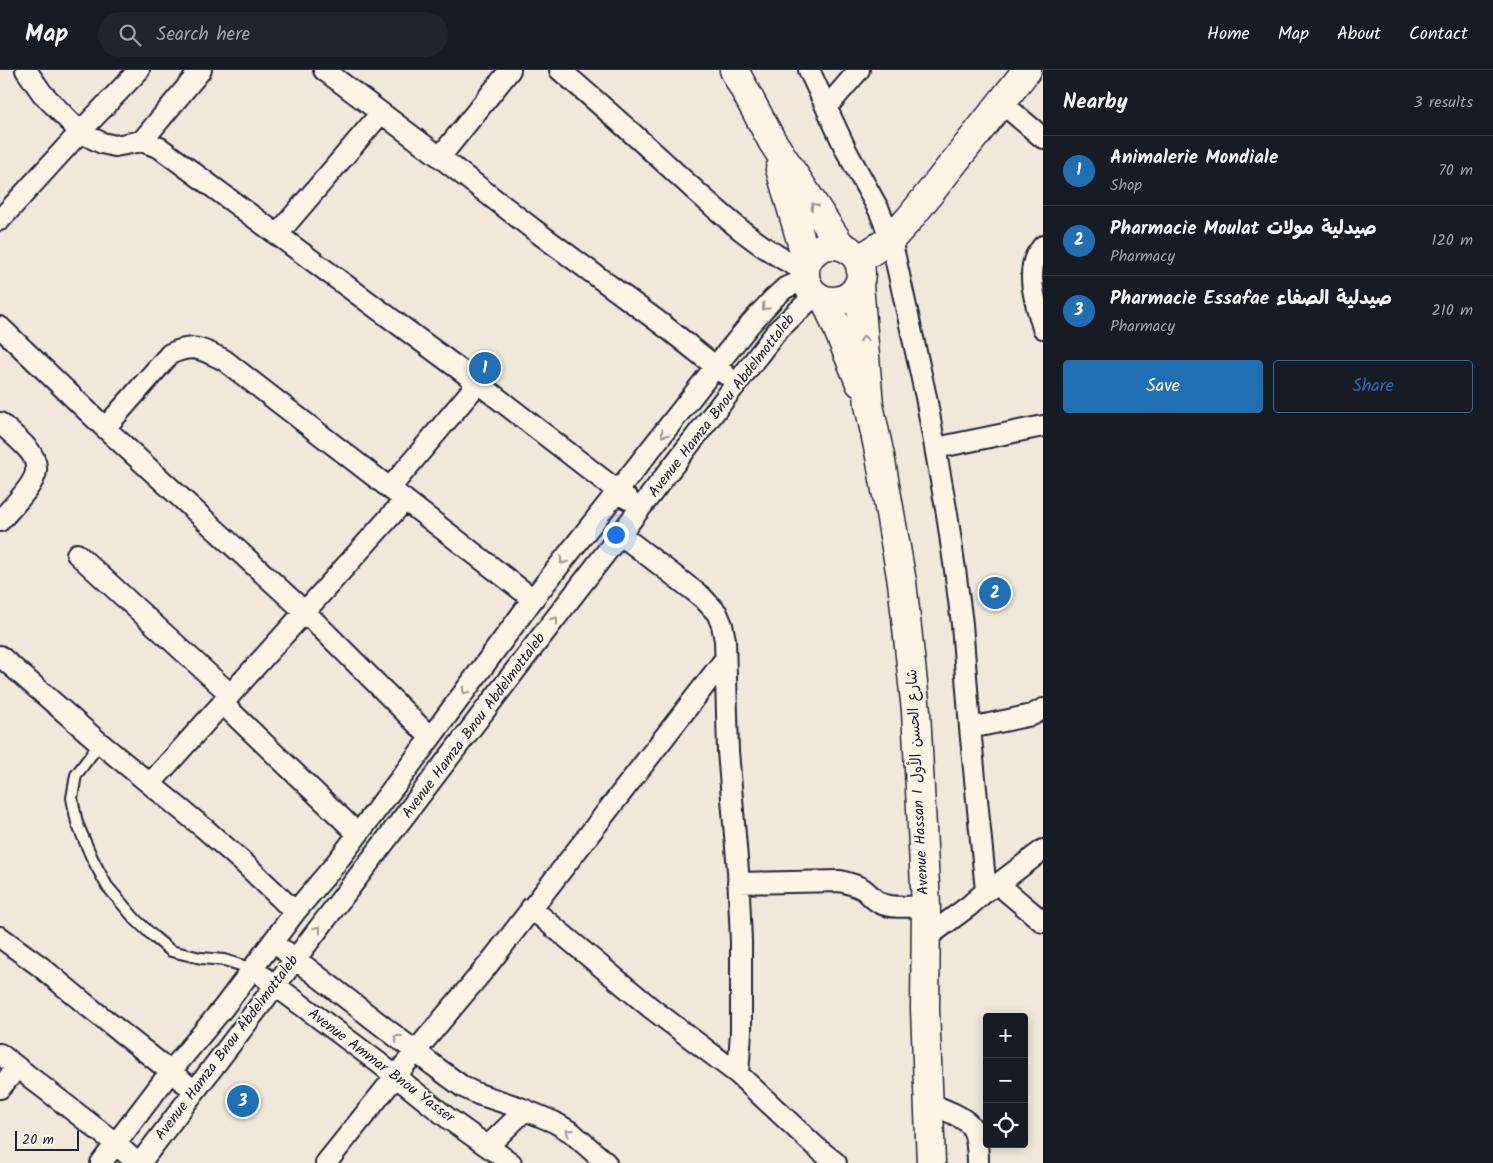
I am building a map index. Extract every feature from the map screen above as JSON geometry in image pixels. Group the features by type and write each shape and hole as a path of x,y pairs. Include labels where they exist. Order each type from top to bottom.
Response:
{"main road":[{"name":"Avenue Hassan I شارع الحسن الأول","path":"734,70 772,141 853,263 869,405 893,525 902,582 916,711 926,906 925,1009 931,1163"},
{"path":"853,263 891,239 916,211 1027,70"},
{"name":"Avenue Hassan I شارع الحسن الأول","path":"772,141 811,281 869,405"},
{"path":"831,245 853,263 854,293 846,299 836,302 811,281 813,253 821,247 831,245"}],"street":[{"path":"26,70 42,93 80,132 102,143 115,146 142,141 160,148 478,383 642,509"},
{"path":"0,220 139,70"},
{"path":"142,141 202,70"},
{"path":"324,70 716,366 737,384"},
{"path":"440,157 510,70"},
{"path":"560,70 725,217 811,281"},
{"path":"810,70 847,152 879,210 891,239 936,448 949,522 970,728 992,888 1043,922"},
{"path":"827,107 859,70"},
{"path":"1002,103 1043,138"},
{"path":"277,235 381,112"},
{"path":"1043,246 1036,256 1032,271 1033,285 1040,307 1043,328"},
{"path":"101,1163 171,1071 224,1007 295,912 358,834 533,599 716,366 751,323 785,288 811,281"},
{"name":"Avenue Hamza Bnou Abdelmottaleb","path":"138,1163 778,331 811,281"},
{"path":"0,328 105,428 305,612 430,737"},
{"path":"105,428 170,354 181,349 206,350 224,360 533,599"},
{"path":"150,784 305,612 398,494 478,383"},
{"path":"0,423 26,447 34,458 36,471 34,479 0,521"},
{"path":"936,448 1043,426"},
{"path":"621,535 702,597 717,613 722,625 725,640 728,752 741,942 741,1032 738,1074"},
{"path":"78,554 226,699 358,834"},
{"path":"0,656 100,743 205,828 295,912"},
{"path":"326,1163 488,965 725,659"},
{"path":"970,728 1032,715 1043,709"},
{"path":"926,938 1043,850"},
{"path":"738,883 840,881 864,890 882,904 906,907 926,906"},
{"path":"531,908 651,1008 738,1074 816,1147 836,1163"},
{"path":"0,938 41,966 89,1007 195,1091"},
{"path":"273,941 463,1087 554,1122 571,1132 594,1159"},
{"name":"Avenue Ammar Bnou Yasser","path":"253,969 396,1076 449,1119 511,1163"},
{"path":"0,1054 138,1163"},
{"path":"0,1088 17,1068"},
{"path":"928,1103 957,1116 971,1126 978,1148 978,1163"},
{"path":"488,1146 525,1110"}],"lane":[{"path":"100,743 76,775 72,798 78,823 88,849 107,886 135,919 171,951 201,958 224,960 253,969"}],"place":[{"name":"Animalerie Mondiale","path":"485,368"},
{"name":"Pharmacie Moulat صيدلية مولات","path":"995,593"},
{"name":"Pharmacie Essafae صيدلية الصفاء","path":"243,1101"}]}
